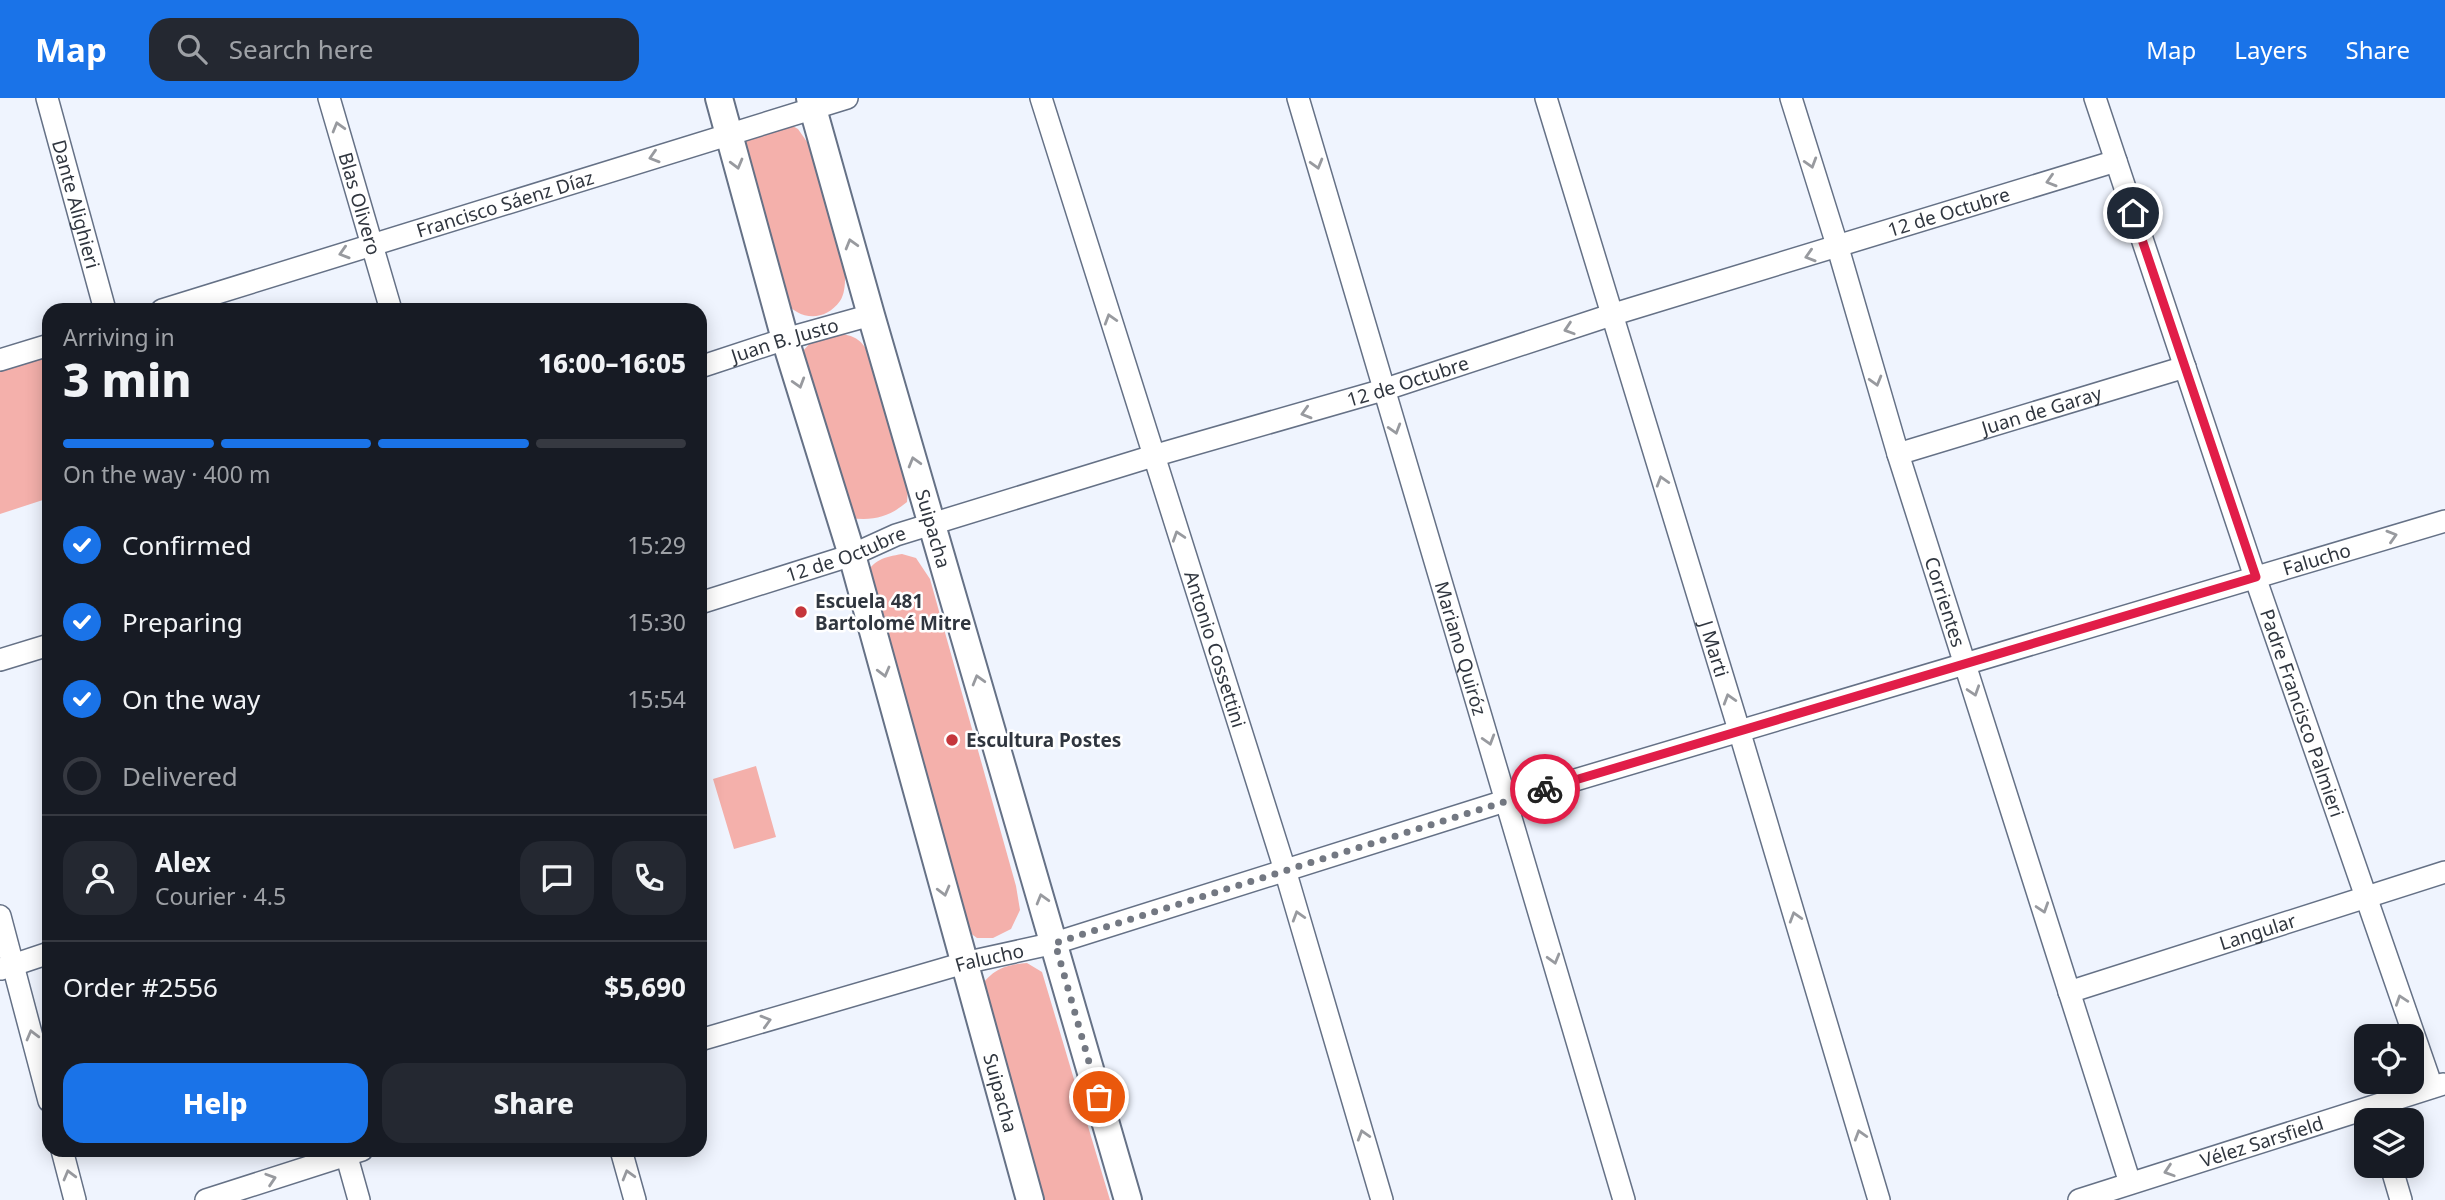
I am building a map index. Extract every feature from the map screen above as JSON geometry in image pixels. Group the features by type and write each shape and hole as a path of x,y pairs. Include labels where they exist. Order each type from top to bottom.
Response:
{"street":[{"name":"Dante Alighieri","path":"47,98 103,303"},
{"name":"Blas Olivero","path":"329,98 389,303"},
{"name":"Suipacha","path":"719,98 785,339 852,555 1030,1200"},
{"name":"Francisco Sáenz Díaz","path":"185,303 729,134 812,103 846,98"},
{"name":"Antonio Cossettini","path":"1041,98 1284,870 1382,1200"},
{"name":"Mariano Quiróz","path":"1298,98 1383,390 1508,800 1624,1200"},
{"name":"J Marti","path":"1546,98 1879,1200"},
{"name":"Corrientes","path":"1791,98 1898,454 2130,1183"},
{"name":"Padre Francisco Palmieri","path":"2095,98 2366,898 2439,1085"},
{"name":"Suipacha","path":"812,103 1128,1200"},
{"name":"12 de Octubre","path":"707,601 852,555 896,535 1153,456 1383,390 1611,315 1838,248 2116,161"},
{"name":"Juan B. Justo","path":"707,365 871,315"},
{"path":"0,360 42,347"},
{"name":"Juan de Garay","path":"1898,454 2185,367"},
{"name":"Falucho","path":"707,1038 964,963 1055,943 1508,800 2445,521"},
{"path":"0,660 42,647"},
{"name":"Langular","path":"2069,992 2445,872"},
{"path":"0,916 6,967 42,1079"},
{"path":"6,967 42,955"},
{"name":"Vélez Sarsfield","path":"2387,1108 2439,1085"},
{"name":"Vélez Sarsfield","path":"2079,1200 2354,1119"},
{"path":"64,1157 75,1200"},
{"path":"206,1200 337,1157"},
{"path":"353,1157 359,1200"},
{"path":"623,1157 635,1200"},
{"path":"2395,1178 2401,1200"}],"shaded area":[{"path":"787,123 798,129 812,149 845,269 844,290 840,301 834,308 819,316 796,312 784,300 743,148 748,136"},
{"path":"828,333 844,334 861,342 873,362 908,489 907,502 881,517 850,518 802,352 812,341"},
{"path":"42,351 42,500 0,514 0,365"},
{"path":"902,554 916,558 930,579 1016,886 1020,910 1011,929 993,938 977,938 962,927 864,577 880,560"},
{"path":"756,766 776,837 734,849 713,779"},
{"path":"1027,963 1042,972 1110,1200 1038,1200 977,991 998,970"}],"way so far":[{"path":"1099,1097 1055,943 1545,789"}],"place":[{"name":"Escuela 481 Bartolomé Mitre","path":"801,612"},
{"name":"Escultura Postes","path":"952,740"}],"route":[{"path":"1545,789 2256,577 2133,213"}]}
